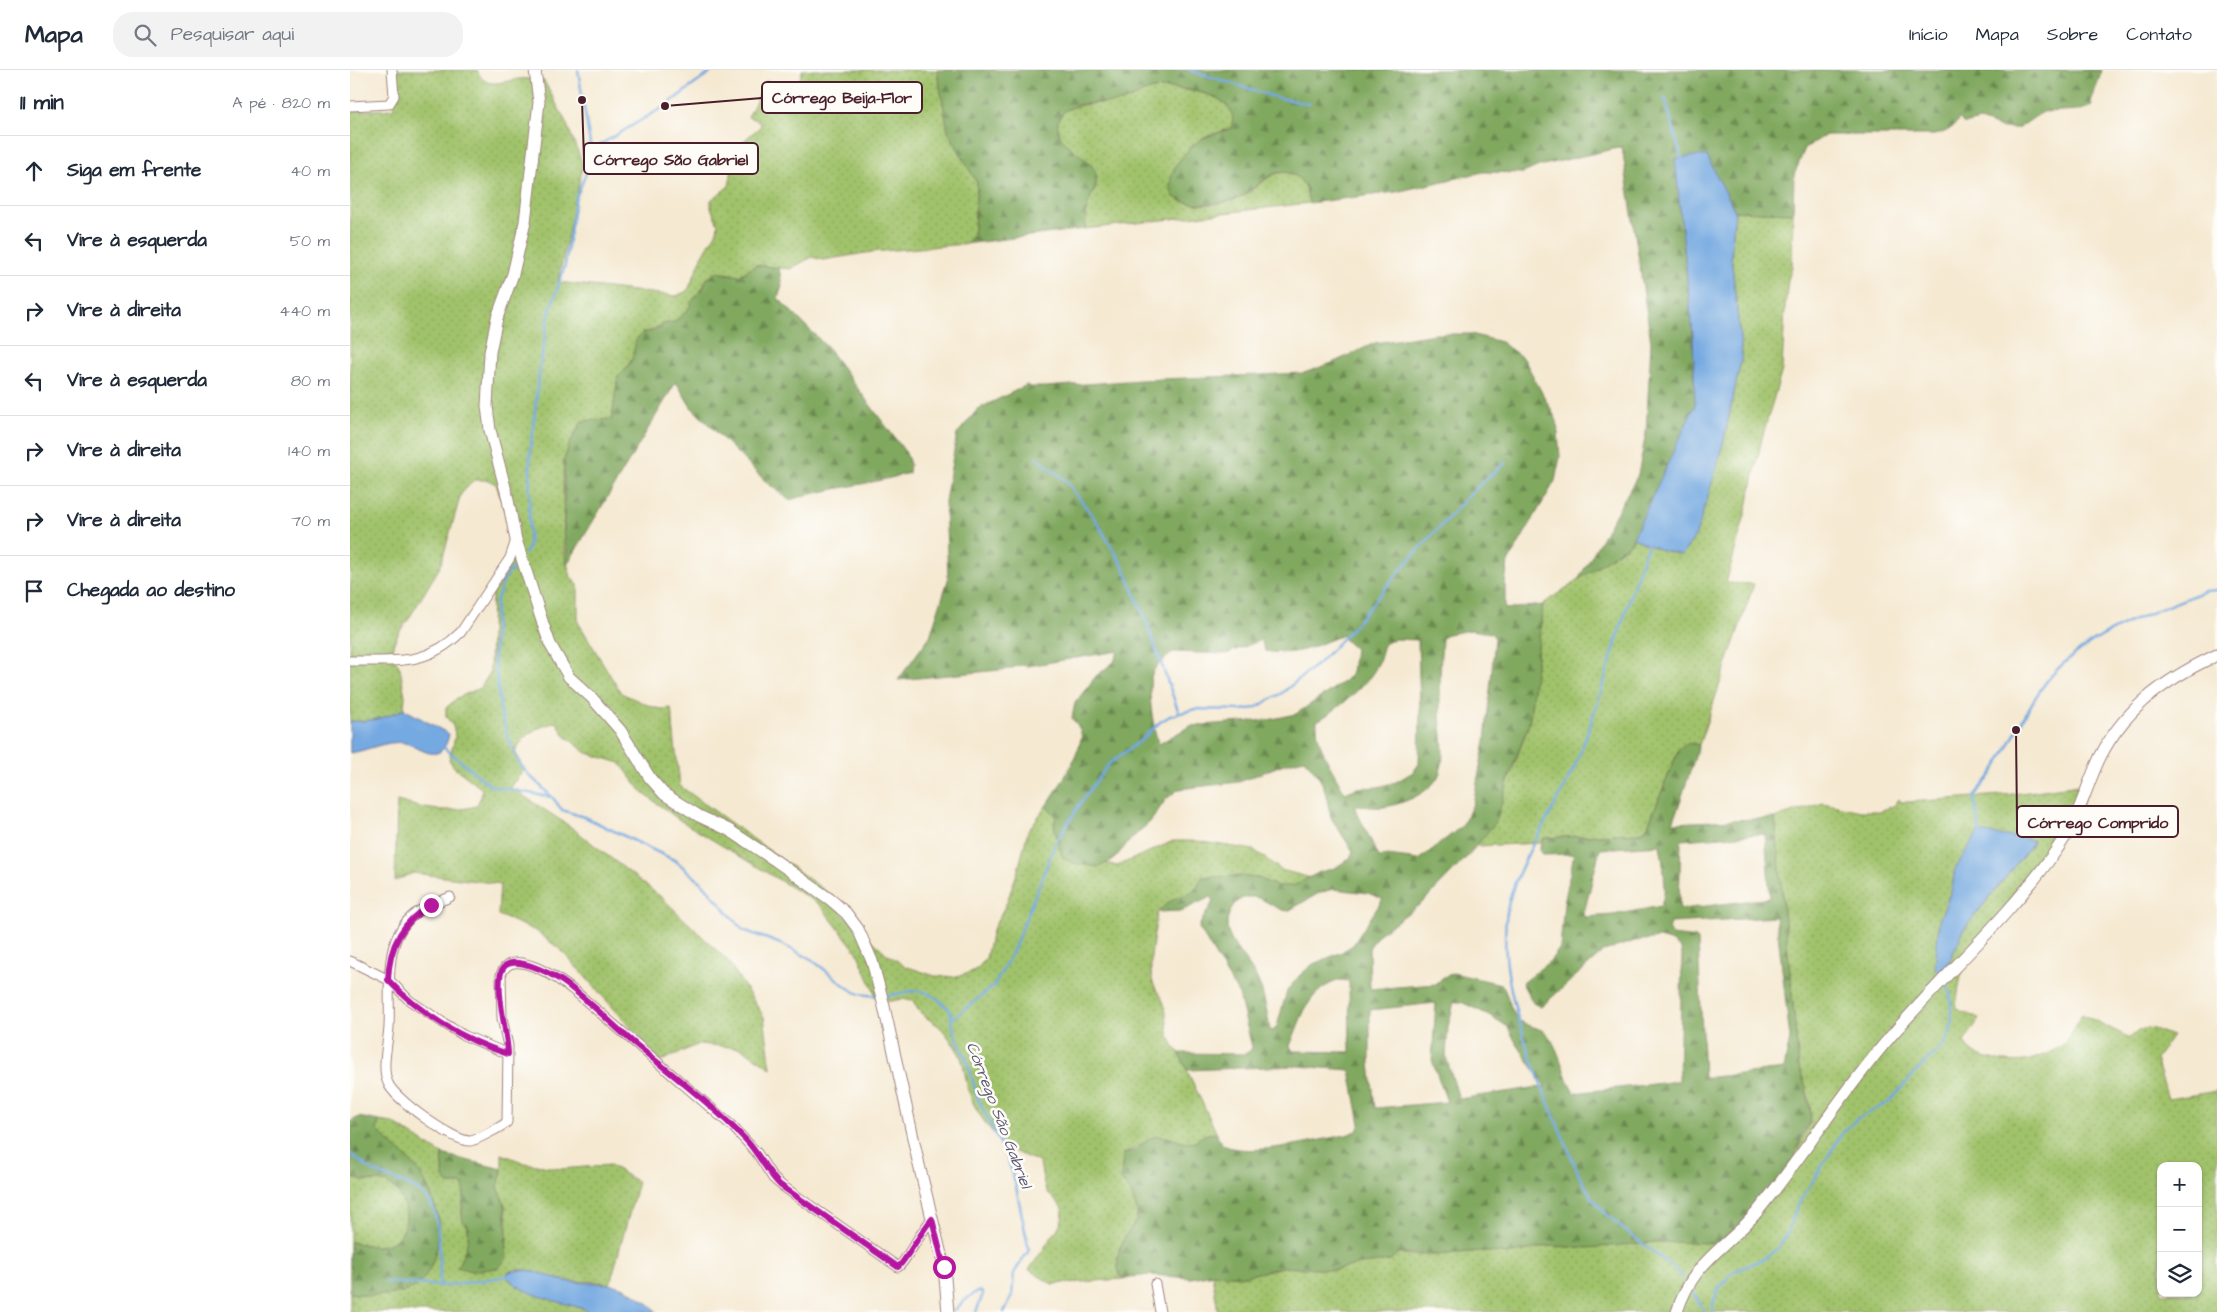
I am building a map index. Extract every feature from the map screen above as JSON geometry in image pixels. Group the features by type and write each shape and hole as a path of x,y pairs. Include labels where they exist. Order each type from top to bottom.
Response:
{"street":[{"path":"350,106 389,104 394,96 392,70"},
{"path":"535,70 539,102 525,222 513,274 498,318 490,352 488,381 490,430 507,495 516,540 547,637 569,677 592,698 620,730 650,778 664,794 680,805 729,830 831,900 858,929 866,945 881,998 944,1267 948,1312"},
{"path":"350,661 420,659 451,642 461,632 510,558 516,540"},
{"path":"1677,1312 1687,1287 1699,1268 1756,1213 1889,1038 2012,906 2056,851 2076,819 2104,750 2125,718 2184,672 2217,655"},
{"path":"450,897 431,905 408,921 392,954 388,980 390,1006 386,1077 393,1092 428,1120 469,1141 475,1140 491,1130 504,1125 508,1116 508,1054 502,1018 501,975 503,968 507,964 532,965 562,981 726,1122 757,1154 780,1185 898,1267 903,1264 915,1241 932,1219"},
{"path":"350,961 388,980 408,1000 464,1035 508,1054"},
{"path":"1156,1284 1160,1312"}],"green space":[{"path":"392,70 477,70 485,81 489,83 519,79 544,81 565,120 583,164 558,282 676,296 689,288 702,257 717,231 718,224 711,208 711,200 729,186 735,154 740,144 761,126 759,121 748,117 766,81 794,89 802,70 937,70 948,131 977,183 972,238 965,244 872,252 823,260 812,257 790,269 756,265 739,276 726,273 706,280 694,302 680,319 674,323 666,323 642,333 630,362 618,376 612,420 582,421 570,443 564,460 564,552 571,577 578,585 578,622 621,693 660,709 671,708 680,786 838,900 842,913 887,954 905,966 935,976 955,977 978,968 986,958 992,931 1007,902 1028,831 1046,806 1056,816 1055,823 1058,835 1072,863 1099,867 1106,863 1117,866 1173,841 1197,841 1254,850 1281,870 1311,878 1293,886 1276,886 1258,878 1199,884 1188,895 1174,899 1157,913 1151,957 1153,983 1164,1004 1171,1040 1217,1134 1207,1135 1193,1143 1161,1137 1144,1143 1123,1155 1121,1179 1134,1199 1137,1216 1134,1225 1119,1250 1119,1275 1123,1279 1052,1284 1029,1270 1058,1228 1062,1220 1062,1208 1045,1187 1040,1163 1012,1150 999,1139 982,1118 970,1095 959,1054 942,1029 918,1010 913,1000 902,999 879,1003 857,952 819,904 681,821 643,793 620,763 587,753 565,736 557,722 532,732 519,745 515,751 524,770 510,787 571,827 661,897 728,961 764,1017 771,1068 741,1048 699,1044 661,1061 561,950 536,931 498,915 500,884 413,873 395,881 397,801 436,810 455,810 476,806 481,797 482,789 454,767 449,760 455,732 451,722 446,717 446,708 457,698 480,688 490,673 492,595 507,572 513,555 507,515 496,484 488,480 474,480 461,494 440,567 399,632 393,645 394,657 400,668 405,696 404,709 378,719 350,721 350,111 394,109"},
{"path":"937,70 2102,70 2091,102 2092,106 2081,110 2042,112 2019,128 2001,128 1980,120 1964,124 1959,118 1949,130 1935,135 1826,135 1805,148 1794,175 1793,213 1735,211 1707,156 1675,159 1693,336 1695,405 1631,543 1578,580 1638,475 1646,433 1651,342 1622,147 1539,166 1523,173 1483,172 1396,192 1309,203 1302,182 1296,176 1284,172 1270,176 1238,198 1214,204 1198,204 1174,197 1170,181 1173,173 1182,157 1195,144 1205,137 1231,128 1232,116 1227,106 1205,93 1176,88 1153,89 1121,102 1072,107 1060,117 1057,126 1063,140 1091,165 1096,175 1096,186 1089,202 1085,229 965,244 972,238 974,228 977,183 948,131"},
{"path":"1168,88 1213,96 1223,101 1230,108 1233,117 1231,128 1208,136 1193,145 1174,168 1170,186 1179,200 1194,204 1226,202 1247,194 1271,176 1285,172 1296,176 1302,182 1309,203 1085,229 1088,202 1095,190 1096,182 1090,166 1069,147 1060,135 1057,123 1060,115 1068,109 1078,106 1126,100 1141,92"},
{"path":"1735,211 1793,213 1792,267 1788,280 1785,307 1782,370 1762,438 1747,508 1726,583 1754,584 1699,745 1683,745 1679,749 1647,828 1639,833 1544,838 1540,843 1477,846 1500,804 1529,724 1543,604 1631,543 1633,538 1661,550 1721,453 1742,356 1731,256"},
{"path":"756,265 779,268 782,286 778,298 826,346 906,453 910,464 909,473 789,500 766,482 691,407 676,382 567,565 564,526 564,460 570,443 582,421 612,419 618,376 632,360 636,340 642,333 653,331 663,324 674,322 684,314 690,307 691,302 704,287 706,280 716,272 739,276"},
{"path":"1436,334 1471,334 1501,342 1524,359 1557,421 1560,457 1555,481 1508,562 1505,583 1505,609 1543,605 1529,724 1511,770 1496,822 1466,858 1423,902 1378,935 1369,948 1370,989 1436,984 1442,978 1453,973 1501,984 1518,1019 1525,1024 1542,1030 1548,1035 1556,1049 1574,1093 1679,1081 1682,955 1681,949 1673,942 1659,938 1635,941 1604,951 1541,1007 1533,1003 1522,983 1550,961 1560,948 1564,903 1574,854 1543,855 1539,849 1544,838 1640,833 1647,828 1679,749 1683,745 1688,744 1699,745 1673,823 1775,818 1799,1067 1805,1085 1811,1116 1810,1121 1802,1135 1794,1158 1742,1224 1717,1243 1656,1242 1588,1248 1549,1246 1508,1254 1480,1251 1436,1255 1398,1253 1390,1261 1360,1264 1335,1270 1282,1267 1246,1276 1214,1274 1191,1278 1151,1275 1123,1279 1119,1275 1117,1258 1124,1238 1137,1220 1137,1211 1131,1193 1121,1179 1123,1155 1136,1149 1149,1139 1158,1136 1190,1143 1196,1142 1205,1135 1217,1134 1221,1143 1226,1146 1251,1150 1302,1144 1346,1135 1357,1131 1360,1124 1350,1070 1297,1066 1187,1070 1179,1053 1245,1054 1252,1047 1239,995 1199,928 1213,901 1211,897 1181,911 1158,912 1172,900 1194,890 1202,877 1241,876 1258,878 1276,886 1293,886 1320,872 1335,868 1350,858 1353,851 1331,818 1324,787 1317,774 1304,759 1284,764 1239,782 1179,789 1166,799 1151,821 1132,838 1114,859 1099,867 1072,863 1062,857 1054,826 1056,816 1046,806 1066,774 1079,747 1081,733 1072,718 1075,703 1096,676 1114,662 1118,651 1028,666 1019,665 1010,669 898,680 930,636 948,580 945,501 957,434 978,409 1027,385 1030,387 1045,387 1140,380 1304,373 1332,363 1375,343","holes":["1471,630 1491,633 1495,638 1485,741 1473,804 1462,826 1419,860 1387,856 1379,857 1354,806 1380,807 1400,803 1425,791 1437,779 1443,758 1440,715 1442,638 1448,634","1343,635 1344,639 1355,649 1352,672 1346,680 1296,714 1268,720 1190,726 1159,744 1151,709 1150,689 1152,674 1156,667 1173,652 1226,654 1261,640 1265,651 1287,653 1306,649","1395,639 1418,640 1419,764 1413,772 1396,782 1378,787 1357,788 1345,793 1322,749 1317,730 1317,721 1333,711 1360,688 1374,672 1384,644","1765,834 1770,898 1682,909 1679,906 1681,840","1660,845 1665,883 1661,906 1613,915 1585,917 1584,913 1600,849","1333,889 1368,893 1383,899 1353,945 1340,953 1313,964 1300,975 1287,991 1277,1026 1273,1031 1270,1030 1266,1005 1254,972 1231,938 1227,920 1236,903 1242,898 1248,897 1259,898 1288,911 1319,893","1776,917 1790,1038 1784,1069 1704,1078 1698,940 1696,938 1672,935 1668,929 1670,923","1340,980 1349,981 1350,1052 1293,1051 1290,1046 1302,1015 1320,990","1454,1002 1461,1002 1491,1016 1508,1027 1515,1041 1545,1086 1459,1099 1446,1057 1448,1027","1436,1003 1432,1060 1447,1102 1375,1108 1370,1063 1370,1010"]},
{"path":"2086,784 2081,810 1963,963 1956,1006 1961,1011 1979,1019 1964,1042 1974,1052 1990,1059 2027,1061 2060,1047 2082,1014 2130,1038 2145,1028 2154,1029 2172,1036 2156,1059 2168,1099 2217,1091 2217,1312 1218,1312 1212,1274 1246,1276 1282,1267 1335,1270 1360,1264 1390,1261 1398,1253 1436,1255 1480,1251 1508,1254 1549,1246 1672,1243 1799,1147 1810,1122 1810,1102 1799,1067 1775,818 1823,803 1861,811 1880,811 1895,805 1899,799 1901,802 2014,794","holes":["2032,844 1965,928 1946,968 1939,921 1952,889 1955,869 1966,854"]},
{"path":"359,1117 379,1121 377,1130 417,1169 429,1189 438,1217 437,1247 430,1267 419,1283 404,1292 389,1295 350,1293 350,1242 376,1246 391,1243 399,1237 404,1229 406,1220 403,1201 398,1192 390,1185 350,1177 350,1122"},
{"path":"379,1121 393,1123 442,1154 444,1178 448,1184 463,1184 462,1215 469,1234 464,1254 457,1267 506,1258 507,1221 505,1206 498,1187 502,1169 502,1154 525,1163 561,1169 610,1165 638,1182 610,1284 562,1280 522,1269 508,1272 509,1280 526,1290 585,1309 588,1312 350,1312 350,1293 380,1295 400,1292 418,1284 425,1277 438,1217 421,1174 377,1130"},
{"path":"442,1154 502,1169 498,1187 505,1206 507,1235 506,1258 499,1268 472,1271 457,1267 464,1253 468,1238 468,1228 462,1218 464,1190 463,1184 448,1184 444,1178"},
{"path":"350,1177 386,1183 398,1192 406,1211 406,1220 404,1229 399,1237 391,1243 376,1246 350,1242"}],"water":[{"path":"1707,156 1735,211 1731,256 1742,356 1721,453 1696,535 1682,555 1661,550 1633,538 1695,405 1693,336 1675,159"},
{"path":"404,709 449,734 447,743 442,750 437,753 429,753 408,744 397,742 350,753 350,721 378,719"},
{"path":"1978,832 2033,840 2032,844 1965,928 1946,968 1941,972 1935,970 1939,921 1952,889 1955,869"},
{"path":"523,1270 571,1282 620,1286 648,1303 656,1312 588,1312 585,1309 530,1293 512,1282 507,1275 508,1272"}],"waterway":[{"name":"Córrego São Gabriel","path":"525,554 529,546 530,455 540,366 549,314 565,265 575,200 589,166 591,150 578,70"},
{"path":"591,150 665,106 714,70"},
{"path":"1189,70 1275,97 1309,104"},
{"path":"1665,98 1682,160"},
{"path":"1036,457 1066,481 1095,519 1123,566 1145,618 1179,713"},
{"path":"952,1019 994,986 1013,951 1056,842 1085,796 1109,764 1170,716 1195,709 1242,710 1255,708 1282,693 1320,662 1354,626 1407,562 1477,487 1505,463"},
{"path":"1649,542 1578,758 1571,775 1527,857 1512,891 1506,919 1505,949 1509,981 1526,1045 1537,1076 1581,1179 1590,1194 1611,1218 1661,1257 1684,1279"},
{"name":"Córrego São Gabriel","path":"519,562 505,577 496,602 494,658 501,713 507,735 518,761 528,774 553,798 562,810 587,818 676,861 704,885 743,930 781,944 811,959 848,988 859,994 877,996"},
{"path":"1980,834 1974,796 1998,765 2034,699 2056,671 2074,655 2115,629 2205,591 2217,590"},
{"path":"442,746 491,786 551,797"},
{"path":"1713,1312 1713,1303 1719,1288 1733,1272 1765,1258 1778,1248 1787,1234 1798,1205 1843,1132 1857,1119 1889,1102 1921,1066 1944,1045 1952,1022 1950,992 1947,987"},
{"name":"Córrego São Gabriel","path":"885,996 923,991 938,999 950,1010 954,1032 967,1061 978,1099 1008,1160 1015,1182 1029,1250 1014,1273 1012,1296 1004,1312"},
{"path":"350,1153 375,1172 410,1186 427,1198 432,1206 437,1228 440,1286"},
{"path":"386,1282 445,1286 509,1276"},
{"path":"1691,1289 1705,1312"},
{"path":"954,1310 970,1296 980,1291 983,1294 976,1312"}],"place":[{"name":"Córrego São Gabriel","path":"582,100"},
{"name":"Córrego Beija-Flor","path":"665,106"},
{"name":"Córrego Comprido","path":"2016,730"}],"route":[{"path":"431,905 408,921 392,954 388,980 408,1000 425,1012 464,1035 497,1051 508,1054 502,1018 501,975 503,968 507,964 532,965 562,981 732,1126 746,1140 780,1185 898,1267 903,1264 915,1241 932,1219 944,1267"}]}
